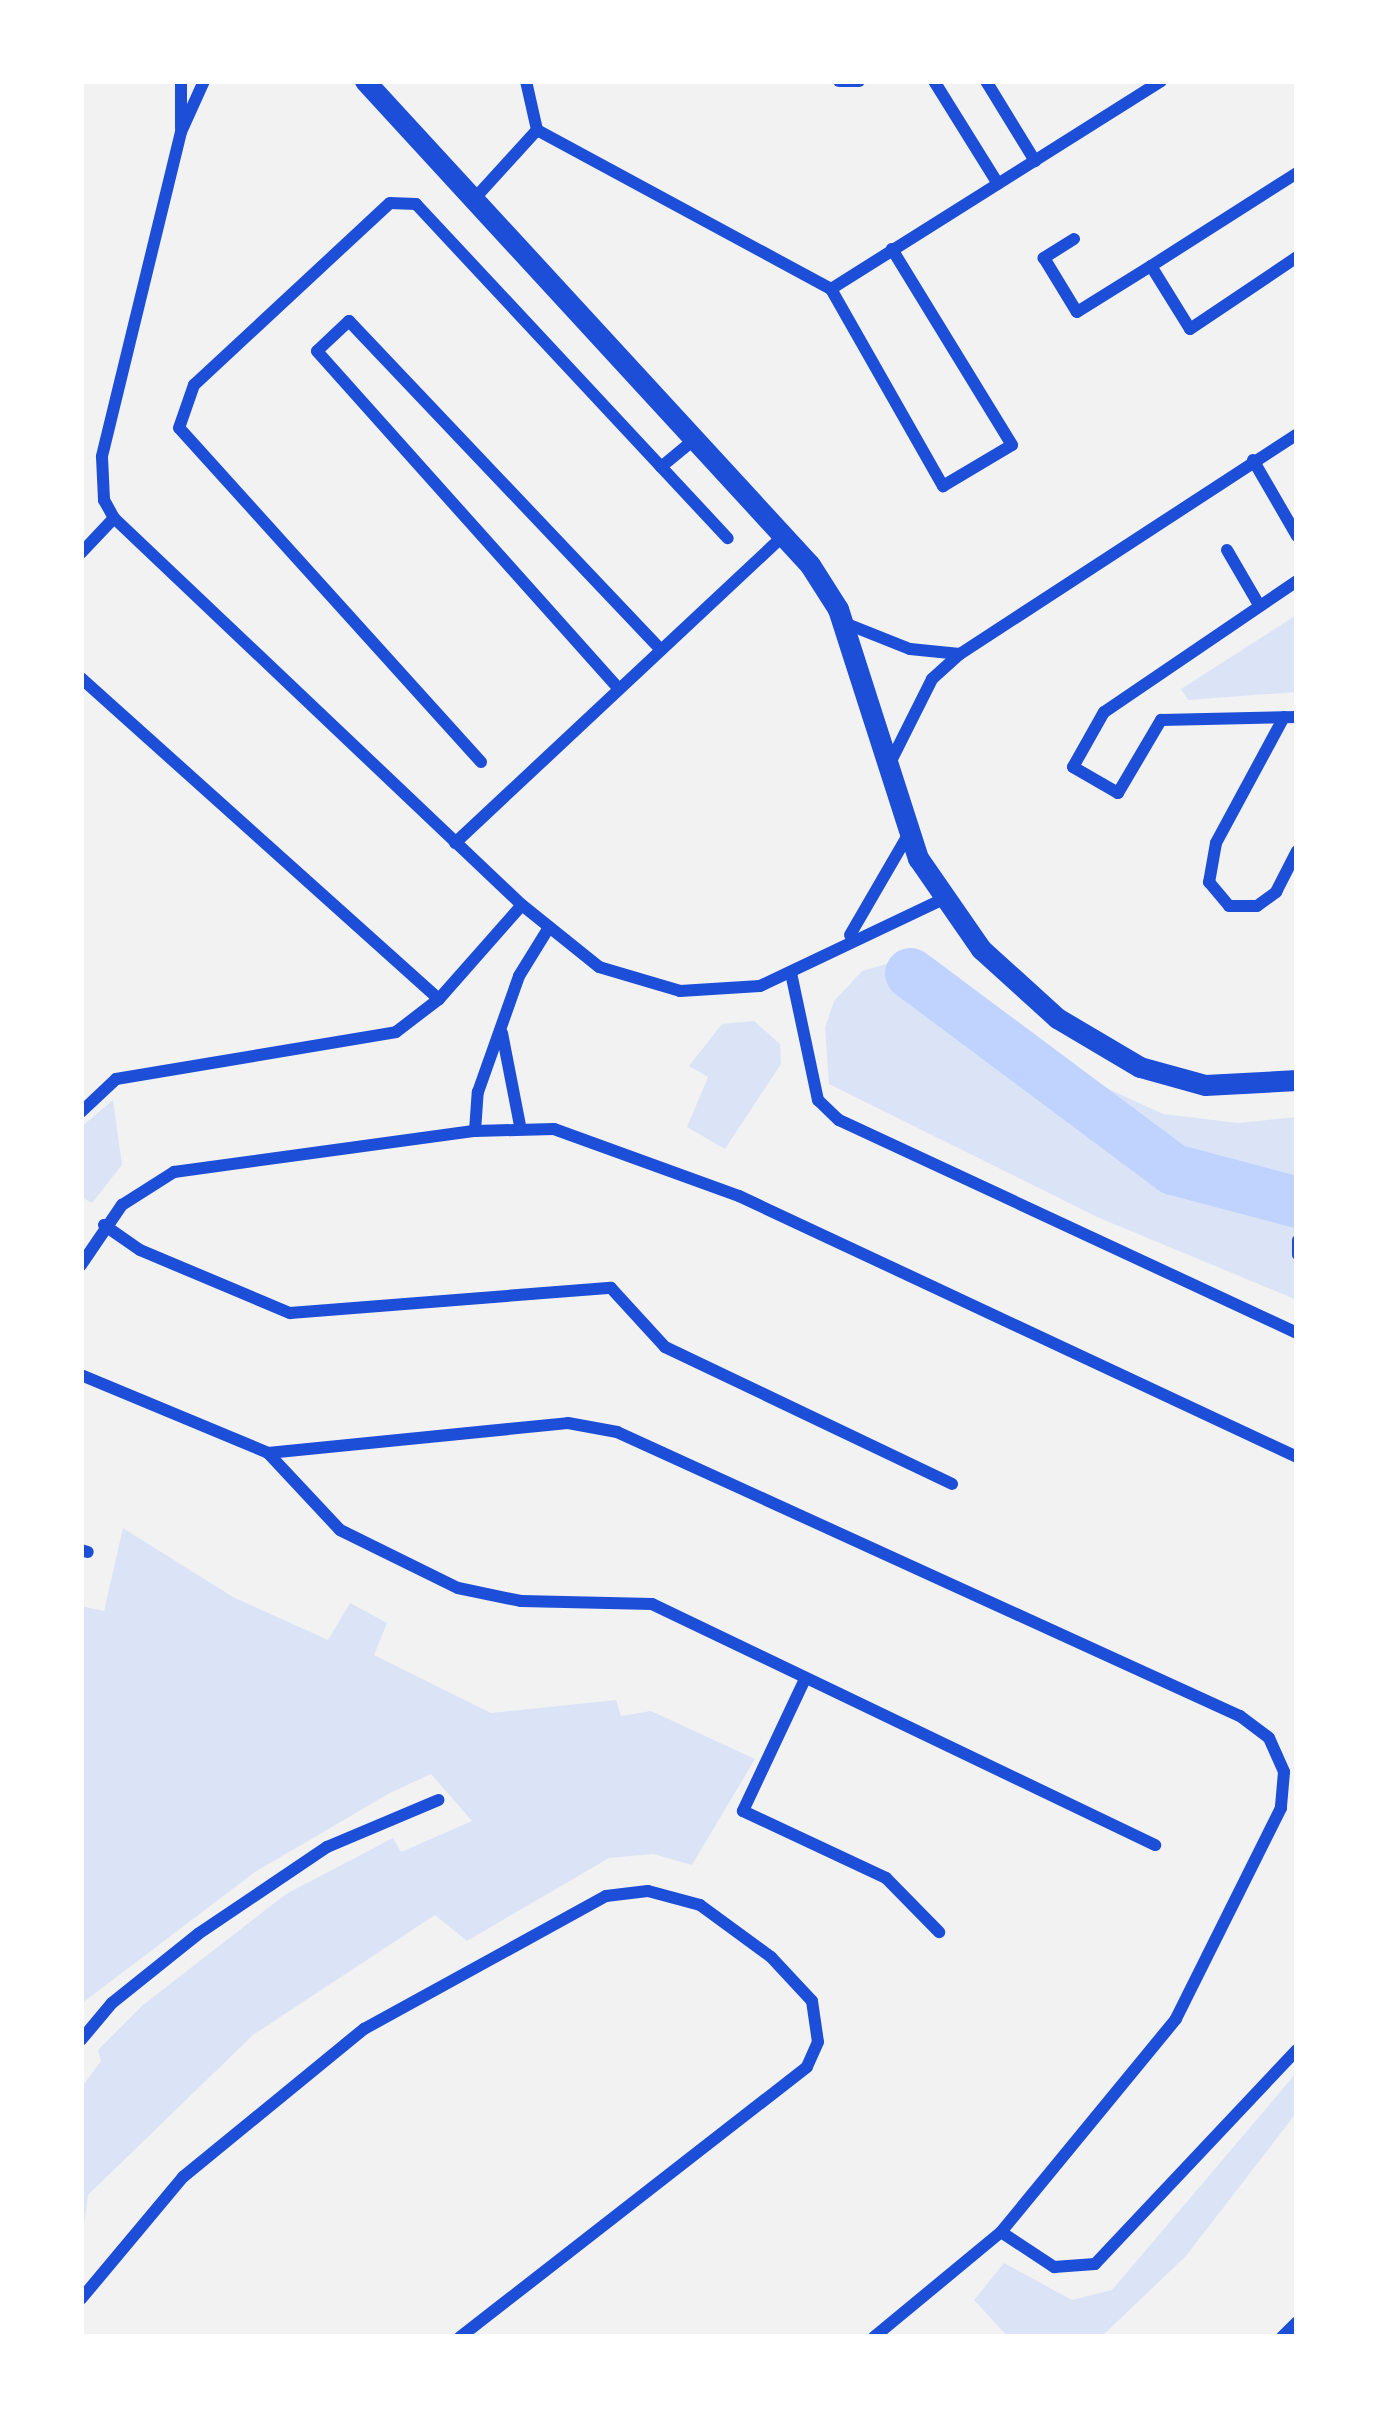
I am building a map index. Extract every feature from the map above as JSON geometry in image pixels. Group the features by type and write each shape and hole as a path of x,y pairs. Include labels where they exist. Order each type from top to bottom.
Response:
{"street":[{"path":"181,81 181,132"},
{"path":"204,81 181,132 102,458 104,500 114,518 455,843 548,929 599,967 642,984 734,991 790,973 845,940 941,900"},
{"path":"366,81 786,534 842,622 908,836 941,900 1057,1018 1113,1055 1205,1084 1297,1080"},
{"path":"526,81 537,130 831,290 943,486 1012,445 892,250"},
{"path":"839,81 859,81"},
{"path":"934,81 998,184"},
{"path":"986,81 1035,161"},
{"path":"831,290 1161,81"},
{"path":"476,197 537,130"},
{"path":"1074,239 1044,258 1077,312 1297,173"},
{"path":"481,762 179,428 194,385 391,203 416,204 728,538"},
{"path":"1151,266 1190,329 1297,257"},
{"path":"619,689 317,351 333,336 350,321 661,650"},
{"path":"887,769 932,679 960,654 1297,434"},
{"path":"661,466 696,438"},
{"path":"1253,460 1297,536"},
{"path":"81,553 114,518"},
{"path":"455,843 786,534"},
{"path":"1227,550 1259,605"},
{"path":"1290,717 1161,720 1118,793 1072,767 1104,712 1297,581"},
{"path":"842,622 910,650 960,654"},
{"path":"81,678 439,999"},
{"path":"1290,717 1216,843 1209,883 1229,906 1257,906 1276,892 1297,850"},
{"path":"845,940 908,836"},
{"path":"81,1112 116,1079 396,1032 439,999 522,905"},
{"path":"475,1131 478,1092 519,976 548,929"},
{"path":"790,973 818,1100 839,1120 1297,1333"},
{"path":"502,1032 520,1126"},
{"path":"81,1265 104,1225 145,1186 206,1164 520,1126 586,1135 739,1196 1297,1457"},
{"path":"104,1225 140,1250 290,1312 611,1288 665,1347 952,1484"},
{"path":"1297,1240 1297,1255"},
{"path":"81,1375 268,1453 340,1530 458,1588 521,1601 652,1604 1155,1845"},
{"path":"268,1453 568,1423 617,1432 1240,1716 1269,1738 1284,1788 1245,1887 1176,2019 1001,2232 874,2337"},
{"path":"805,1678 742,1811 886,1878 939,1931"},
{"path":"81,2040 112,2003 198,1934 327,1847 438,1800"},
{"path":"81,2299 183,2177 364,2030 606,1897 648,1891 700,1905 771,1958 812,2001 818,2042 808,2066 460,2337"},
{"path":"1001,2232 1054,2267 1095,2264 1297,2050"},
{"path":"1282,2337 1297,2322"}],"shaded area":[{"path":"1295,616 1297,692 1188,700 1181,689"},
{"path":"910,957 937,961 1078,1075 1163,1114 1238,1123 1297,1117 1297,1300 1097,1217 829,1084 825,1028 834,1001 862,971"},
{"path":"754,1021 780,1044 781,1064 725,1149 687,1127 708,1077 689,1066 722,1024"},
{"path":"113,1100 122,1165 92,1203 81,1197 81,1127"},
{"path":"123,1528 233,1597 328,1640 350,1603 387,1623 374,1655 491,1713 616,1700 621,1716 651,1711 755,1759 692,1865 653,1854 609,1858 467,1941 435,1915 253,2035 88,2195 81,2249 81,2088 101,2061 98,2050 143,2005 286,1894 393,1838 401,1852 472,1821 431,1774 390,1793 255,1872 81,2004 81,1606 104,1611"},
{"path":"1297,2072 1297,2112 1186,2256 1101,2337 1008,2337 974,2300 1004,2263 1072,2300 1112,2290"}],"waterway":[{"path":"910,973 1173,1169 1297,1202"}]}
